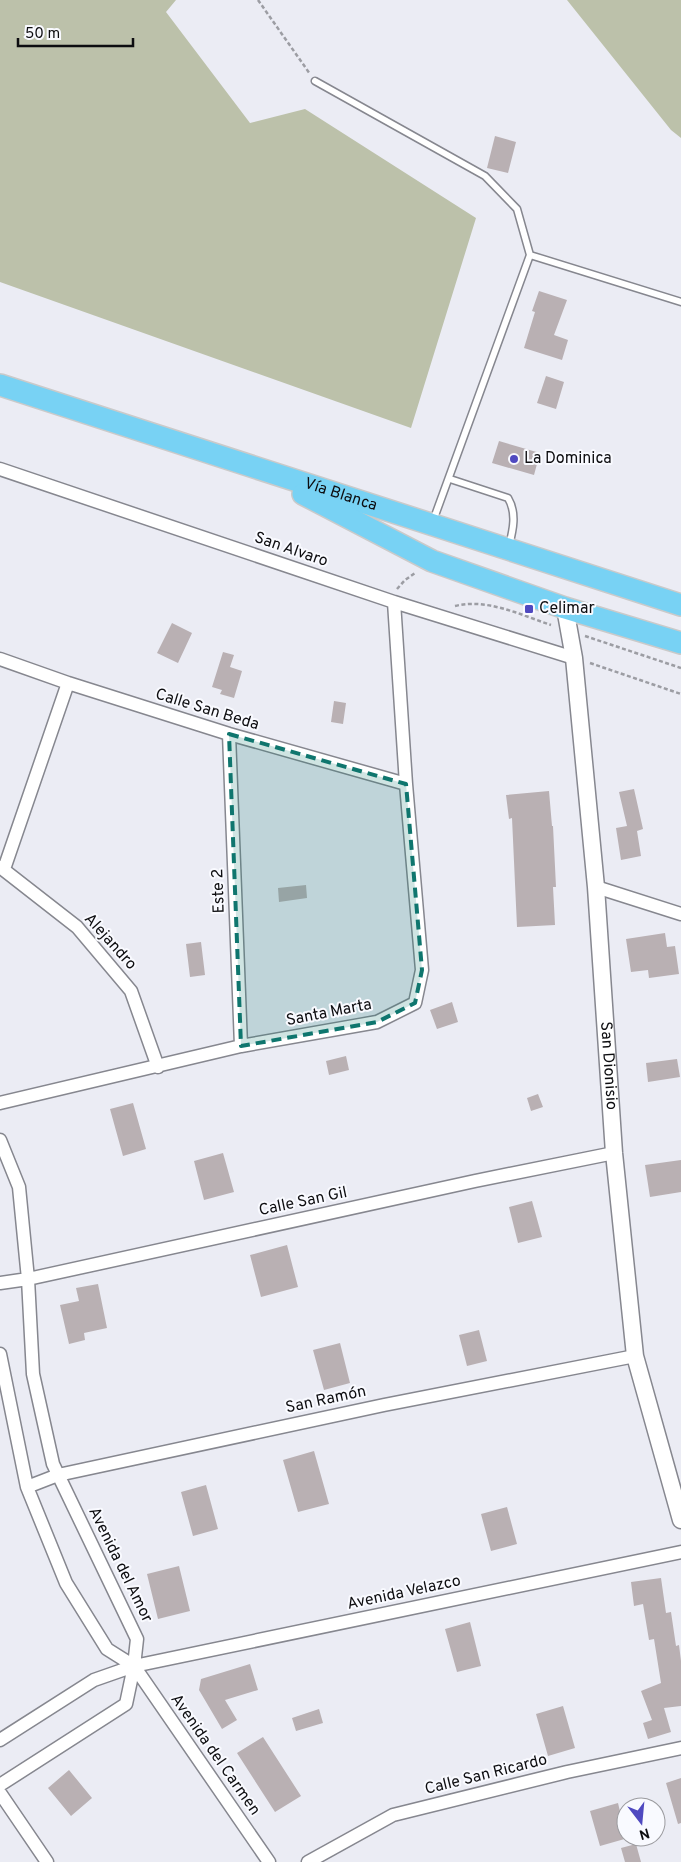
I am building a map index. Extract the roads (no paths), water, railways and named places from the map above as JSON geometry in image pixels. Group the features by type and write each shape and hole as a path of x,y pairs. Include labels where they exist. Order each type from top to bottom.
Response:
{"highway":[{"name":"Vía Blanca","path":"0,385 681,605"},
{"path":"250,466 432,561 565,608 681,643"}],"street":[{"name":"San Alvaro","path":"0,469 394,602 574,658"},
{"name":"Santa Marta","path":"0,1103 242,1046 377,1022 415,1004 422,970 406,784 394,602"},
{"name":"San Dionisio","path":"565,608 574,658 596,887 614,1153 635,1356 681,1520"},
{"name":"Calle San Beda","path":"0,660 230,734 406,784"},
{"path":"2,868 68,683"},
{"name":"Este 2","path":"230,734 242,1046"},
{"name":"Alejandro","path":"2,868 77,927 131,991 158,1066"},
{"path":"596,887 681,914"},
{"name":"Avenida del Amor","path":"0,1140 19,1187 28,1279 33,1374 53,1464 138,1639 134,1666"},
{"name":"Calle San Gil","path":"0,1284 475,1181 614,1153"},
{"path":"0,1354 27,1487 66,1583 107,1649 134,1666 126,1704 0,1785"},
{"name":"San Ramón","path":"27,1487 58,1474 384,1405 635,1356"},
{"name":"Avenida Velazco","path":"0,1740 94,1680 134,1666 681,1552"},
{"name":"Avenida del Carmen","path":"134,1666 269,1862"},
{"name":"Calle San Ricardo","path":"308,1862 393,1815 567,1772 681,1748"},
{"path":"0,1793 47,1862"}],"lane":[{"path":"315,81 485,176 517,209 530,256 432,524"},
{"path":"530,256 681,302"},
{"path":"450,479 508,498 513,506 514,514 509,549"}],"place":[{"name":"La Dominica","path":"514,459"},
{"name":"Celimar","path":"529,609"}]}
